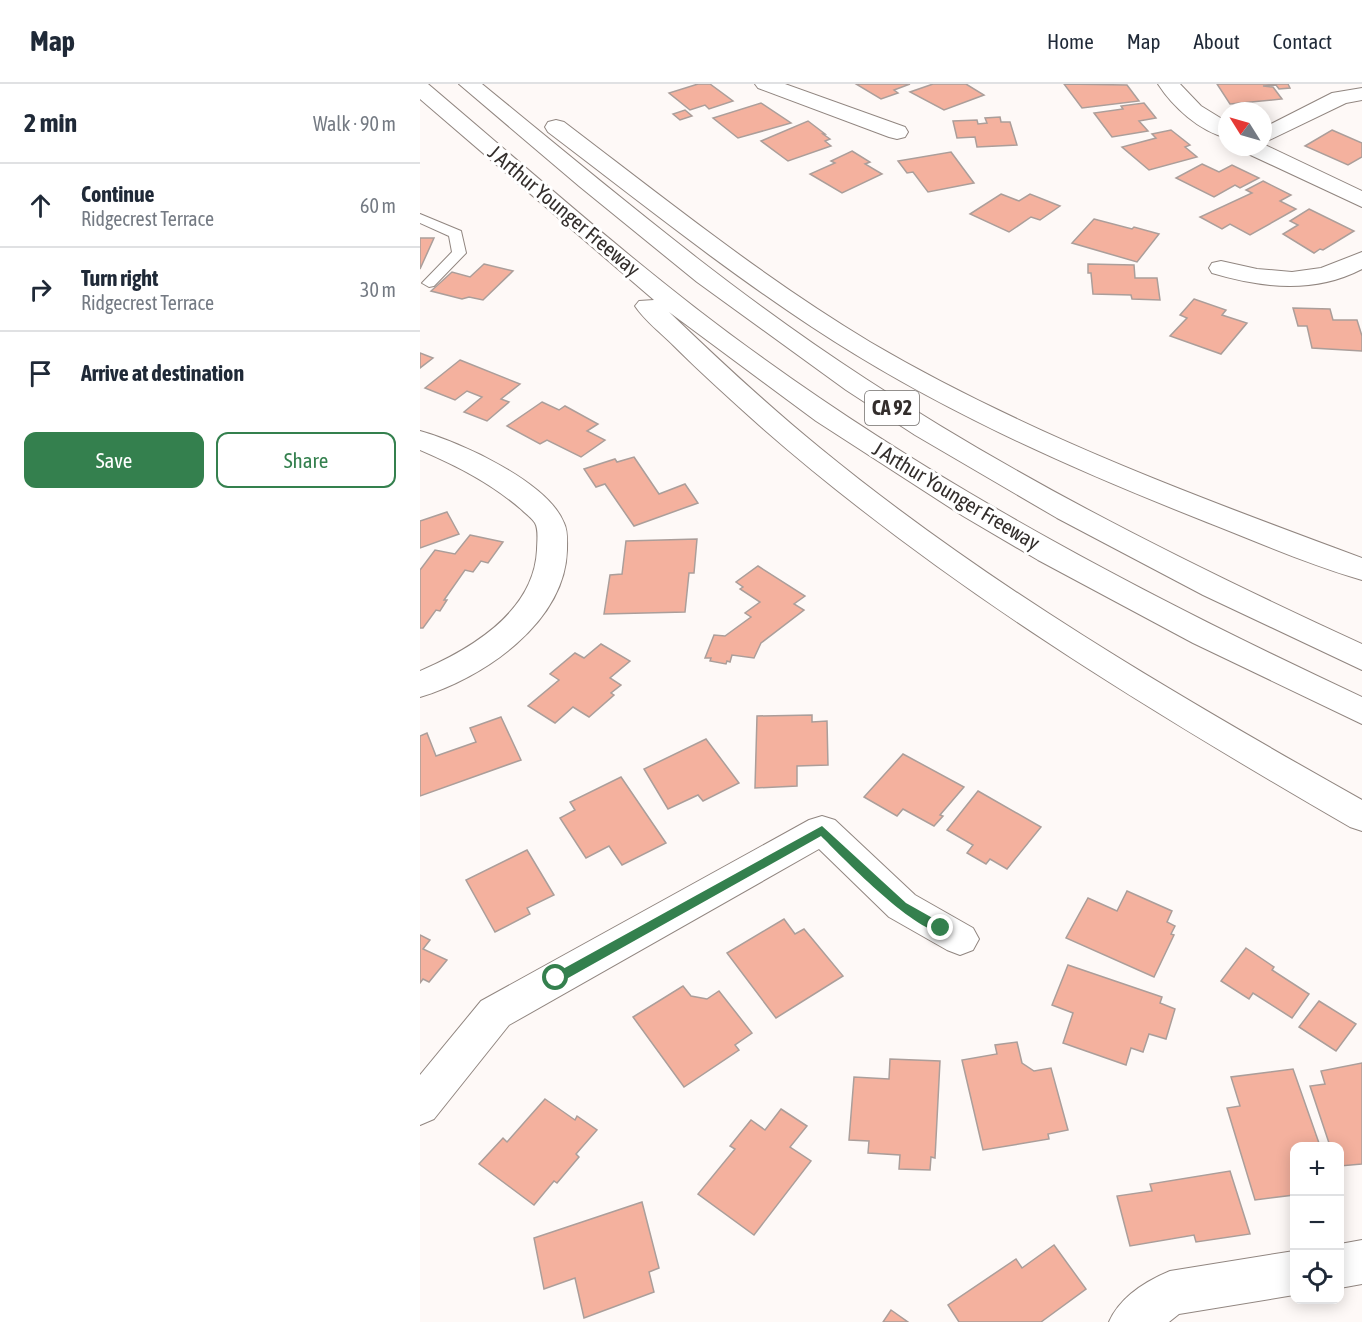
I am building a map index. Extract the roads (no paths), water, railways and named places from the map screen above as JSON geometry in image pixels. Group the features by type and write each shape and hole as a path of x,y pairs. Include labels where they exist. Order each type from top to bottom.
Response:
{"main road":[{"name":"J Arthur Younger Freeway","path":"469,84 732,296 815,357 901,413 1015,482 1125,542 1247,604 1362,658"},
{"path":"498,84 750,273 814,317 890,364 978,411 1089,464 1189,505 1362,569"},
{"path":"765,84 897,132"},
{"path":"1168,84 1193,111 1218,126"},
{"name":"J Arthur Younger Freeway","path":"420,88 730,347 829,418 913,472 1109,585 1234,650 1362,711"},
{"path":"1272,132 1340,98 1362,94"},
{"path":"1271,156 1362,200"},
{"path":"580,224 633,289 677,335 789,437 865,497 966,572 1073,644 1207,728 1362,817"},
{"path":"1221,268 1264,279 1298,280 1329,275 1362,259"},
{"path":"420,440 481,465 522,493 549,522 554,556 543,592 512,630 474,658 420,685"},
{"path":"420,1106 495,1012 822,831 902,906 960,939"},
{"path":"1344,1265 1362,1262"},
{"path":"1132,1322 1170,1293 1290,1274"}],"lane":[{"path":"420,218 456,234 459,253 429,283"}]}
